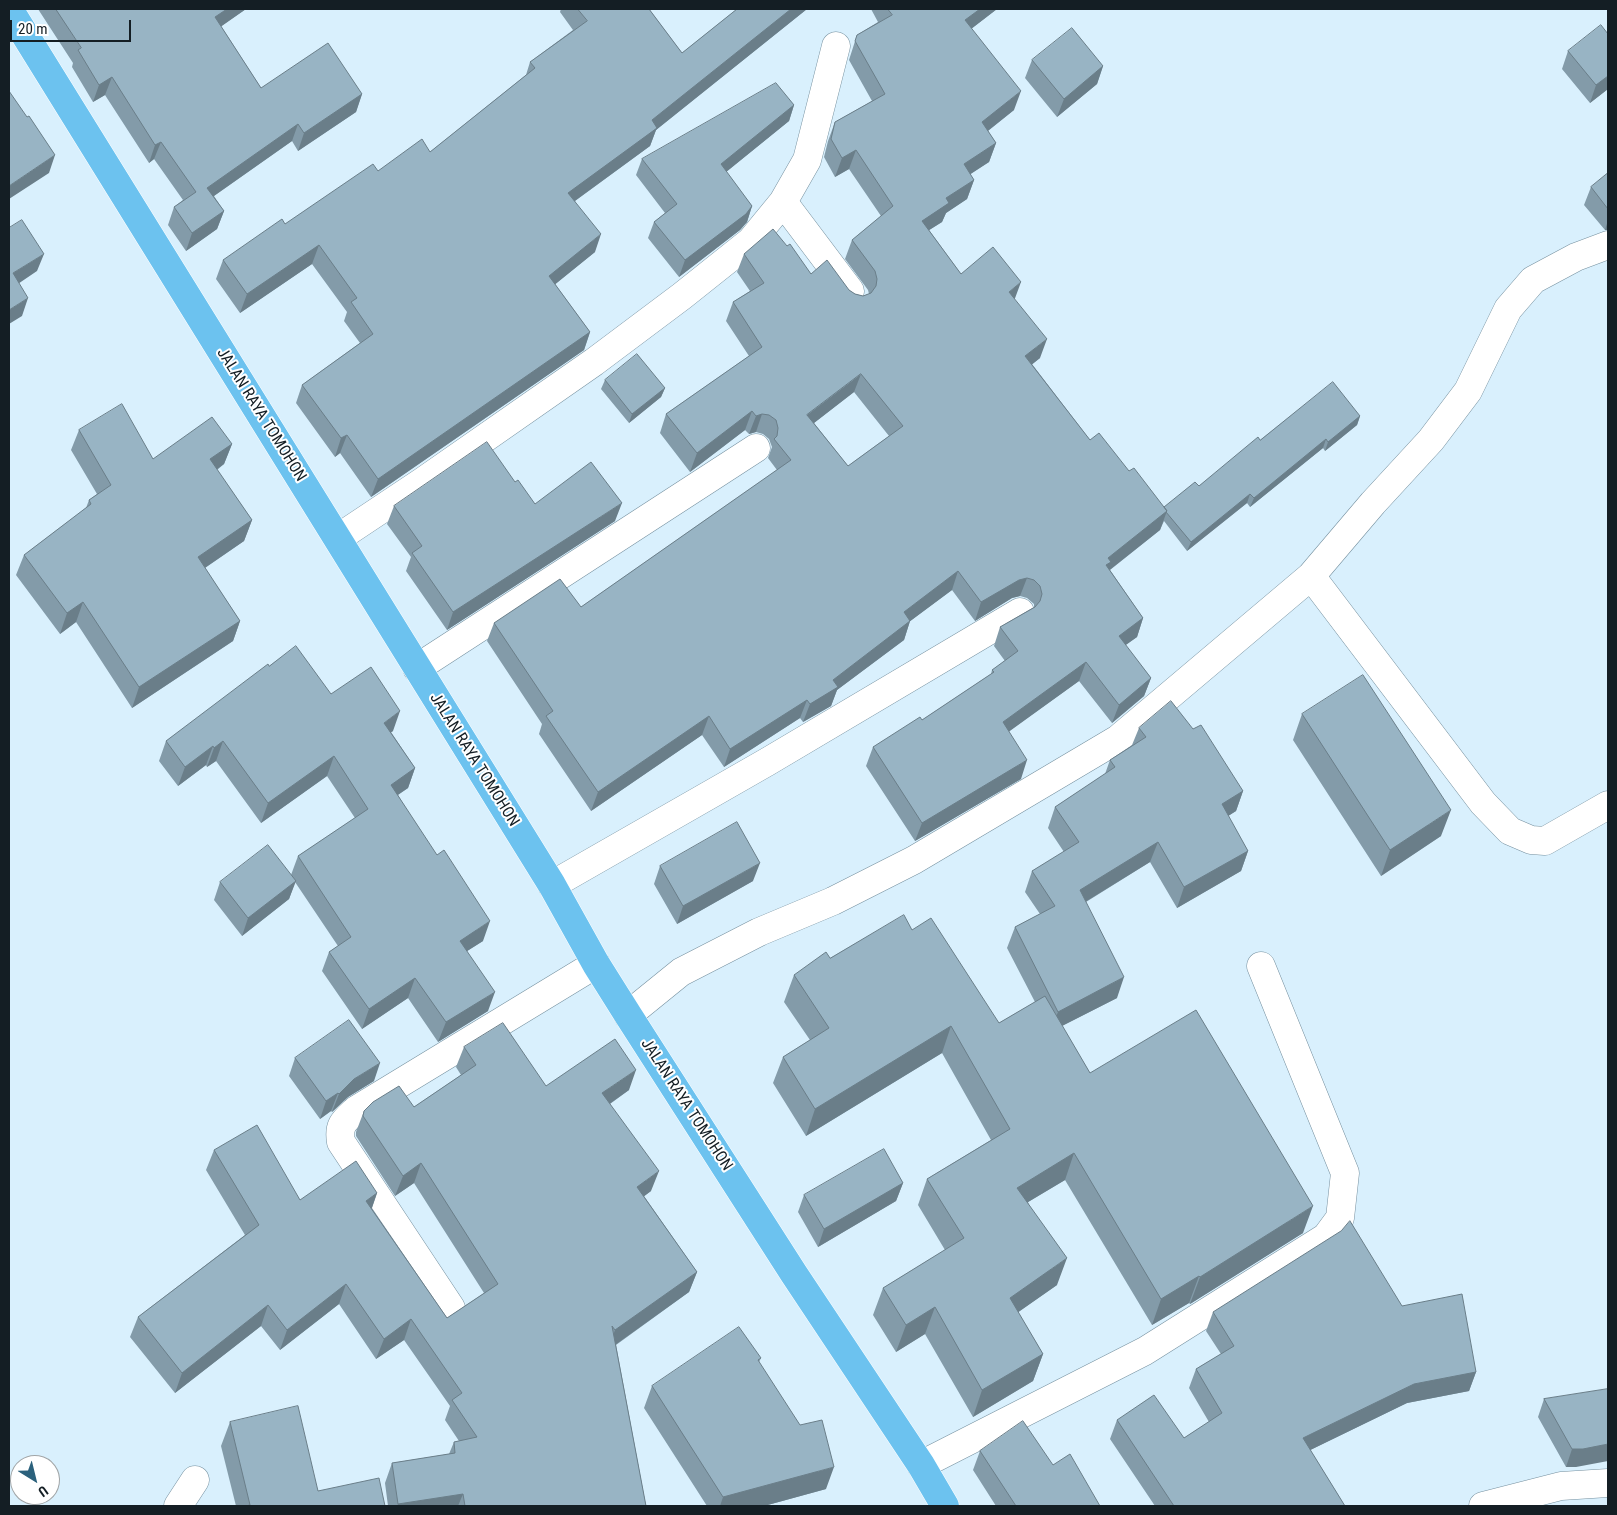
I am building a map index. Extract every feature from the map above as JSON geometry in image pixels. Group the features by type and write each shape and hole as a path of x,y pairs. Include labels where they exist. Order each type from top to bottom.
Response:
{"highway":[{"name":"JALAN RAYA TOMOHON","path":"9,10 552,885 596,964 794,1274 921,1465 942,1506"}],"street":[{"path":"338,538 594,362 751,241 783,202 807,160 836,46"},
{"path":"783,202 855,298"},
{"path":"628,1015 681,972 759,932 833,901 914,860 1118,739 1311,576 1431,440 1468,391 1508,309 1533,280 1576,257 1608,245"},
{"path":"416,668 756,448"},
{"path":"1311,576 1483,803 1510,831 1531,840 1545,841 1608,805"},
{"path":"552,885 767,762 1020,612"},
{"path":"451,1308 341,1142 339,1131 344,1121 356,1110 596,964"},
{"path":"921,1465 1145,1351 1326,1237 1340,1218 1345,1173 1261,966"},
{"path":"178,1506 195,1480"},
{"path":"1483,1506 1562,1486 1608,1483"}],"building":[{"path":"56,9 227,9 215,17 261,88 328,43 362,94 304,133 298,124 207,188 224,211 192,233 174,207 196,192 161,142 155,145 112,77 99,85 78,50 81,48"},
{"path":"578,9 649,9 682,53 737,9 791,9 652,120 657,128 568,193 601,234 549,276 590,332 378,479 347,435 341,438 302,385 373,334 351,302 357,298 319,245 247,294 223,260 282,219 285,224 373,164 378,171 422,139 430,152 535,68 530,62 587,21"},
{"path":"888,9 980,9 965,20 1021,91 982,122 996,143 964,164 974,180 946,198 949,203 922,221 961,274 993,247 1021,282 1009,292 1047,339 1025,356 1090,440 1099,433 1129,471 1134,468 1167,511 1108,558 1111,562 1106,565 1143,618 1119,636 1151,678 1119,705 1086,662 1003,722 1027,760 922,823 873,747 920,717 922,720 994,672 992,670 1018,651 1000,627 1035,607 1040,601 1042,594 1040,586 1034,580 1027,578 1019,580 981,602 958,571 904,612 910,621 833,680 838,687 810,704 807,700 730,749 709,716 598,792 546,716 553,711 494,623 560,579 581,607 791,460 774,439 777,436 778,428 776,420 769,415 762,414 756,416 752,411 697,453 666,414 762,347 733,302 764,283 744,254 773,229 787,246 790,244 811,274 827,260 849,290 855,294 863,296 871,293 876,286 875,271 852,240 893,206 856,150 842,158 831,139 835,122 885,94 855,41 857,35 892,15","holes":["861,374 903,426 848,466 807,415"]},
{"path":"1601,25 1608,34 1608,76 1596,85 1568,51"},
{"path":"1072,28 1103,66 1064,99 1032,60"},
{"path":"776,83 794,105 721,164 752,206 746,214 685,260 654,222 677,204 642,159"},
{"path":"9,91 27,117 29,116 55,155 9,186"},
{"path":"1608,173 1608,209 1591,187"},
{"path":"22,220 44,254 13,273 28,298 9,310 9,228"},
{"path":"637,354 665,388 632,414 605,380"},
{"path":"1333,382 1360,416 1328,442 1326,439 1254,498 1250,494 1191,542 1164,507 1195,482 1199,486 1258,437 1260,440"},
{"path":"122,404 153,459 212,417 232,444 210,459 252,520 198,557 240,621 139,687 83,602 67,613 24,555 91,504 89,500 111,485 79,430"},
{"path":"487,442 515,482 518,480 535,504 591,462 622,503 453,612 412,553 422,546 394,506"},
{"path":"296,646 331,694 371,667 400,711 384,723 415,768 391,785 437,855 444,850 490,921 460,941 495,992 446,1022 415,978 369,1009 329,952 351,937 298,856 368,809 334,756 268,803 223,741 214,748 213,746 185,767 166,741 268,664 269,666"},
{"path":"1363,675 1451,810 1390,850 1302,714"},
{"path":"1171,701 1193,729 1201,725 1243,791 1222,804 1248,851 1184,887 1158,842 1080,890 1124,977 1058,1012 1015,927 1055,906 1032,871 1079,842 1055,807 1115,767 1110,760 1146,737 1139,728"},
{"path":"737,822 760,863 683,906 660,866"},
{"path":"268,845 296,881 248,918 220,882"},
{"path":"904,915 912,930 931,918 999,1023 1045,996 1090,1073 1196,1010 1313,1206 1200,1277 1161,1299 1074,1153 1017,1188 1067,1258 1010,1298 1043,1354 982,1390 935,1307 906,1325 883,1288 964,1238 927,1179 1010,1129 951,1026 815,1109 783,1057 829,1028 794,975 826,952 830,958"},
{"path":"349,1020 380,1063 354,1079 339,1094 326,1101 295,1058"},
{"path":"503,1023 546,1086 615,1039 636,1070 602,1093 659,1171 637,1187 697,1272 615,1330 612,1326 646,1506 465,1506 463,1494 398,1504 392,1463 455,1453 454,1442 477,1437 452,1400 462,1393 411,1319 384,1339 346,1284 287,1330 268,1305 182,1373 138,1317 259,1225 214,1150 257,1125 300,1200 356,1161 377,1193 366,1201 447,1318 498,1284 421,1163 403,1176 363,1116 364,1111 373,1102 399,1086 414,1107 476,1065 464,1047"},
{"path":"884,1149 903,1183 824,1229 804,1195"},
{"path":"1350,1221 1402,1306 1462,1294 1476,1372 1414,1384 1303,1438 1345,1506 1174,1506 1117,1420 1154,1395 1184,1438 1222,1413 1196,1369 1234,1346 1213,1312 1341,1231"},
{"path":"739,1327 761,1358 758,1360 800,1425 822,1420 834,1467 723,1497 652,1386"},
{"path":"1608,1389 1608,1444 1583,1449 1572,1449 1544,1399"},
{"path":"298,1406 318,1491 379,1478 385,1506 245,1506 250,1505 230,1422"},
{"path":"1023,1421 1053,1465 1070,1454 1100,1506 1016,1506 980,1451"}]}
